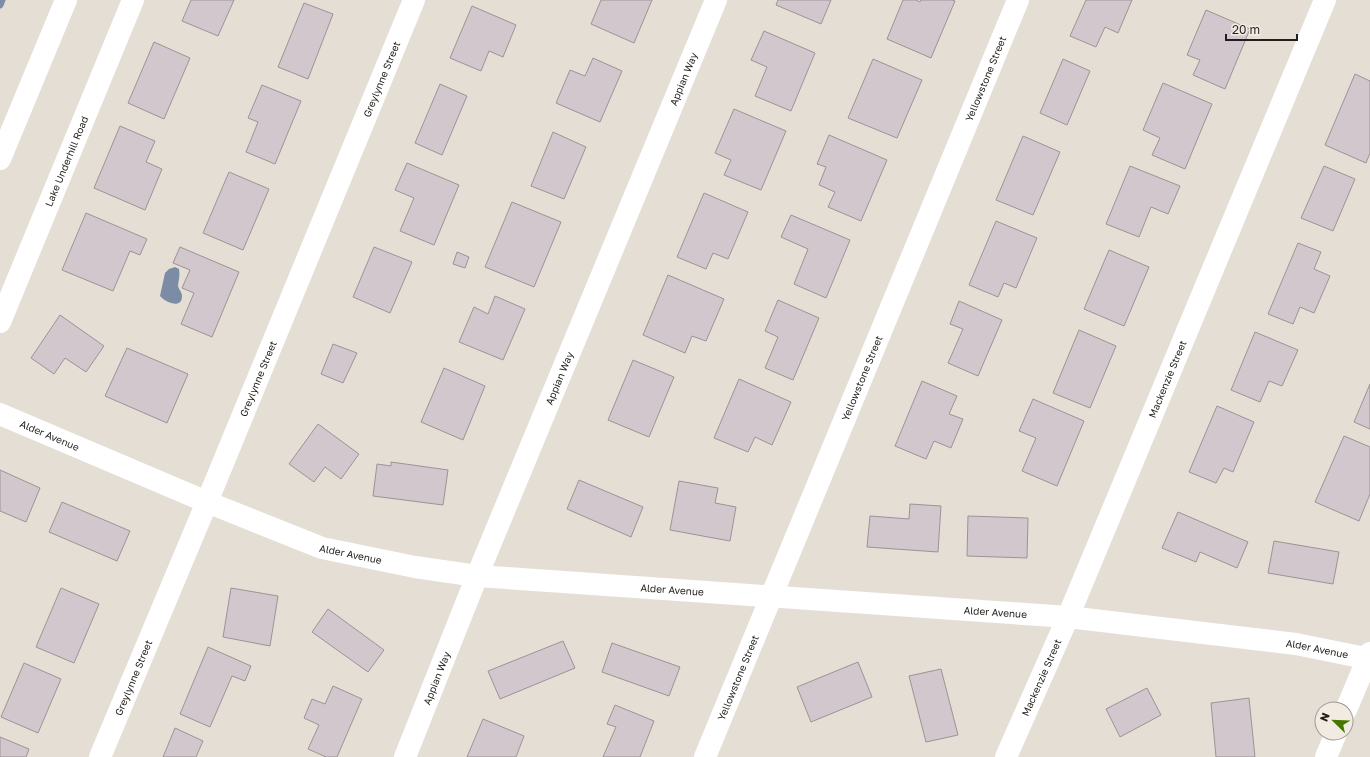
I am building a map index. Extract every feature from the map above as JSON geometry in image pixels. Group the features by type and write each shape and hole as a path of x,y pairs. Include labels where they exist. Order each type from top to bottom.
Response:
{"street":[{"path":"0,159 66,0"},
{"name":"Lake Underhill Road","path":"0,322 133,0"},
{"name":"Greylynne Street","path":"100,757 414,0"},
{"name":"Appian Way","path":"405,757 477,576 716,0"},
{"name":"Yellowstone Street","path":"705,757 1018,0"},
{"name":"Mackenzie Street","path":"1006,757 1068,616 1325,0"},
{"name":"Alder Avenue","path":"0,414 207,502 322,548 415,566 477,576 1068,616 1296,644 1369,657"},
{"path":"1350,701 1369,657"},
{"path":"1326,757 1333,741"}],"water":[{"path":"175,267 179,269 178,285 182,296 179,303 173,304 160,296 165,273 169,269"}],"building":[{"path":"191,0 234,0 218,36 182,21"},
{"path":"601,0 652,0 634,43 591,24"},
{"path":"778,0 831,0 821,24 776,5"},
{"path":"903,0 916,0 920,2 921,0 955,1 931,58 887,39"},
{"path":"1086,0 1132,0 1118,33 1105,27 1096,47 1070,36"},
{"path":"304,3 333,14 308,79 278,67"},
{"path":"472,6 516,25 503,57 489,51 481,71 450,58"},
{"path":"1206,10 1250,29 1225,89 1193,75 1200,60 1187,55"},
{"path":"764,31 815,53 791,111 755,96 767,67 751,60"},
{"path":"154,42 190,58 164,119 128,103"},
{"path":"593,58 622,71 600,122 556,103 570,70 585,76"},
{"path":"873,59 922,80 897,138 848,118"},
{"path":"1063,59 1090,71 1067,125 1040,113"},
{"path":"1355,74 1370,81 1370,153 1366,163 1325,145"},
{"path":"1163,83 1212,104 1185,169 1152,155 1160,138 1143,130"},
{"path":"440,84 467,96 442,155 415,143"},
{"path":"262,85 301,101 275,164 246,152 258,122 248,118"},
{"path":"734,109 786,131 761,190 724,175 731,160 715,153"},
{"path":"120,126 155,141 146,162 162,169 145,210 94,188"},
{"path":"553,132 586,147 564,199 531,186"},
{"path":"829,135 887,160 861,221 828,207 835,192 819,185 826,167 817,164"},
{"path":"1023,136 1060,152 1033,215 996,200"},
{"path":"407,163 459,185 434,245 400,231 414,198 395,190"},
{"path":"1130,166 1180,186 1168,214 1151,207 1139,237 1106,224"},
{"path":"1324,166 1355,179 1333,231 1301,218"},
{"path":"229,172 269,189 243,250 203,233"},
{"path":"704,193 748,212 728,259 713,253 706,269 677,257"},
{"path":"512,202 561,222 534,287 485,267"},
{"path":"86,213 147,239 140,255 130,251 113,291 62,270"},
{"path":"791,215 850,240 826,298 794,284 808,249 781,237"},
{"path":"996,221 1037,238 1016,288 1004,283 998,297 969,285"},
{"path":"1298,243 1321,252 1314,269 1330,276 1314,313 1300,307 1293,324 1268,314"},
{"path":"180,247 239,272 212,337 181,324 194,293 182,288 190,270 173,263"},
{"path":"374,247 412,262 390,313 353,297"},
{"path":"1109,250 1149,267 1124,326 1084,309"},
{"path":"457,252 469,257 465,268 453,264"},
{"path":"668,275 724,299 706,341 692,336 685,353 643,335"},
{"path":"495,296 525,309 503,360 459,342 474,307 488,314"},
{"path":"778,300 819,318 793,380 765,368 778,337 765,331"},
{"path":"959,301 1002,320 978,376 948,363 963,329 950,324"},
{"path":"60,315 104,346 86,372 65,358 54,374 31,358"},
{"path":"1079,330 1116,346 1090,408 1053,393"},
{"path":"1255,332 1298,350 1282,386 1269,381 1260,402 1231,390"},
{"path":"333,344 357,353 343,383 321,374"},
{"path":"127,348 188,374 167,423 105,396"},
{"path":"633,360 674,377 649,437 608,420"},
{"path":"444,368 485,386 463,440 421,422"},
{"path":"739,379 791,402 772,445 755,437 748,452 714,438"},
{"path":"922,381 957,396 949,414 963,419 951,448 934,441 926,459 895,446"},
{"path":"1370,384 1370,429 1354,422"},
{"path":"1033,399 1084,421 1057,486 1022,471 1036,438 1019,431"},
{"path":"1217,406 1254,422 1233,472 1224,468 1216,483 1189,472"},
{"path":"318,424 359,454 341,479 325,467 314,482 289,464"},
{"path":"1344,436 1370,447 1370,494 1359,521 1315,502"},
{"path":"391,462 448,470 443,505 373,496 377,464 391,466"},
{"path":"0,470 40,488 26,522 0,511"},
{"path":"579,480 643,507 631,537 567,509"},
{"path":"679,481 718,488 715,503 736,507 730,541 670,530"},
{"path":"62,502 130,531 117,561 49,532"},
{"path":"910,504 941,506 938,552 867,547 870,516 909,519"},
{"path":"1178,512 1248,542 1237,568 1200,552 1196,562 1162,548"},
{"path":"968,516 1028,518 1027,558 967,556"},
{"path":"1274,541 1339,552 1333,584 1268,573"},
{"path":"61,588 99,604 74,663 36,647"},
{"path":"231,588 278,596 270,646 223,637"},
{"path":"328,609 384,650 368,672 312,632"},
{"path":"563,641 575,668 500,699 488,671"},
{"path":"612,643 680,667 669,696 602,672"},
{"path":"208,647 251,666 245,681 232,676 210,727 180,714"},
{"path":"858,662 872,697 811,722 797,687"},
{"path":"24,663 61,679 38,733 1,717"},
{"path":"941,669 958,735 926,742 909,676"},
{"path":"333,686 362,699 337,757 326,757 308,749 319,725 304,718 312,699 325,704"},
{"path":"1147,688 1161,715 1120,737 1106,709"},
{"path":"1249,698 1255,757 1216,757 1211,703"},
{"path":"615,705 654,721 640,757 603,757 616,727 607,724"},
{"path":"483,719 524,736 516,757 467,757"},
{"path":"175,728 203,741 196,757 163,757"},
{"path":"0,737 29,749 26,757 0,757"}],"waterway":[{"path":"0,5 2,0"}]}
